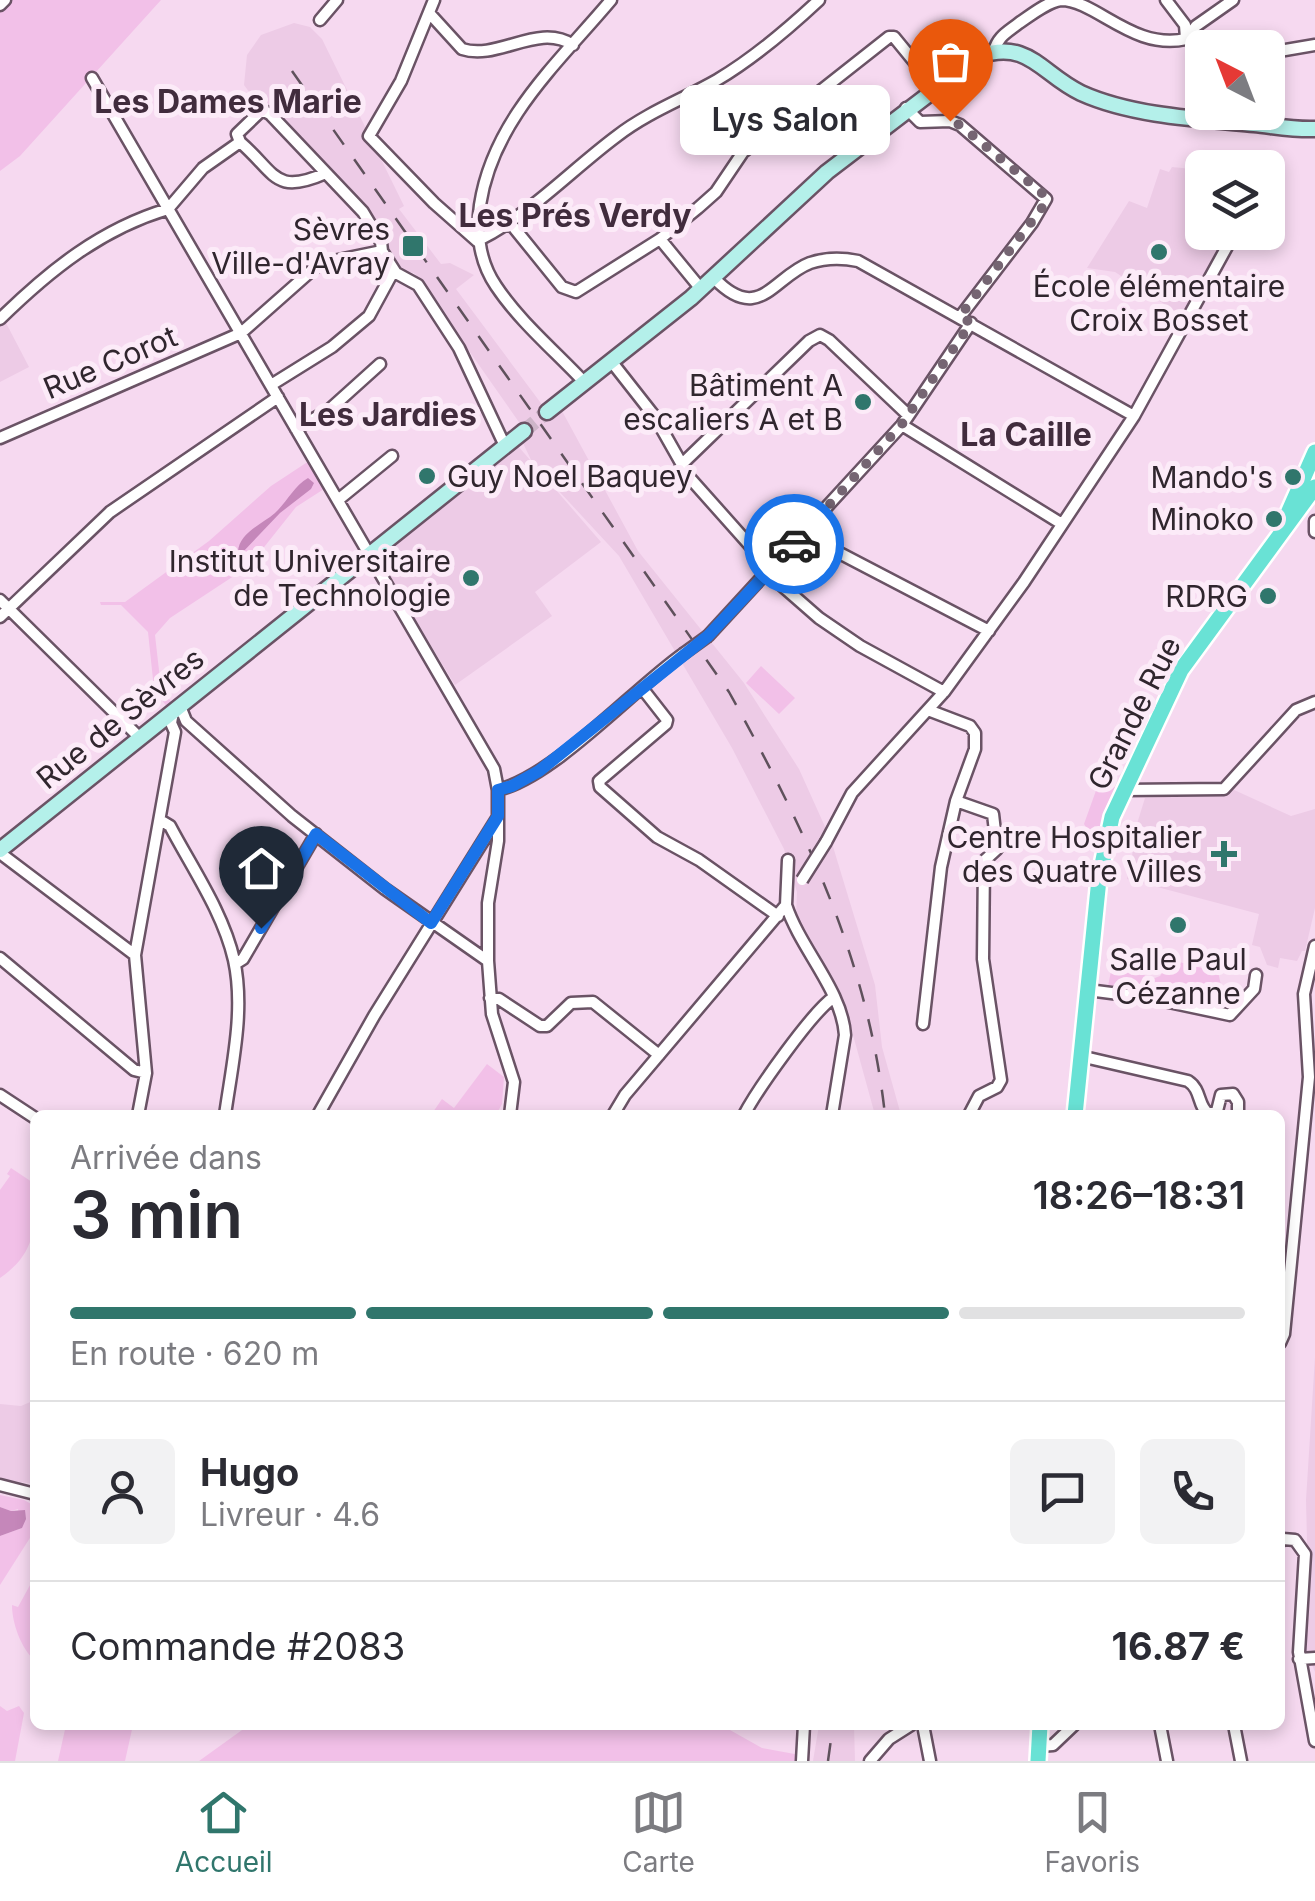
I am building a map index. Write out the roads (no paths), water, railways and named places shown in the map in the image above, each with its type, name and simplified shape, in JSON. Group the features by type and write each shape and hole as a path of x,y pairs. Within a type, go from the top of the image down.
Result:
{"main road":[{"path":"547,412 702,289 827,172 968,63 994,51 1013,52 1035,60 1076,91 1102,102 1185,115"},
{"path":"1285,121 1315,119"},
{"path":"1285,127 1315,129"},
{"name":"Rue de Sèvres","path":"0,852 524,430"},
{"name":"Grande Rue","path":"1278,537 1315,458"},
{"name":"Grande Rue","path":"1075,1110 1102,860 1112,817 1180,670 1315,487"}],"street":[{"path":"320,20 337,0"},
{"path":"434,0 401,81 370,136 434,203 478,241"},
{"path":"585,382 495,285 478,241 484,176 500,139 512,118 612,0"},
{"path":"478,241 511,224 618,135 717,80 770,43 819,0"},
{"path":"994,51 1009,30 1060,0 1076,2 1127,30 1166,43 1185,39"},
{"path":"1166,0 1185,30"},
{"path":"1193,30 1233,0"},
{"path":"430,15 469,52 491,50 519,40 557,39 574,45"},
{"path":"1009,30 1013,52"},
{"path":"511,224 562,287 572,292 660,239 716,192 743,152 889,37 894,37 935,87"},
{"path":"1285,50 1315,45"},
{"path":"92,78 487,753 498,790 498,841 488,903 490,998 514,1082 511,1110"},
{"path":"906,108 920,122 950,121 960,125 1046,198 1032,224 960,316"},
{"path":"326,172 299,184 288,184 274,176 240,142 237,134 262,110 270,114 326,172 363,212 394,270 410,279 459,348 505,446"},
{"path":"0,319 68,257 91,242 168,208 203,168 240,142"},
{"path":"660,239 702,289"},
{"path":"617,1110 778,916 852,793 944,692 990,631 1134,416 1224,250"},
{"name":"Rue Corot","path":"0,438 241,333 320,264 382,252"},
{"path":"714,278 731,293 763,296 812,262 845,259 880,271 1134,416"},
{"path":"271,385 332,347 369,316 394,270"},
{"path":"498,790 539,771 708,636 904,419 971,323"},
{"path":"681,465 809,341 820,336 829,340 904,419 1062,524"},
{"path":"611,361 655,417 681,465 768,571 819,618 899,670 944,692"},
{"path":"296,429 330,410 380,364"},
{"path":"139,737 3,609 110,512 278,397"},
{"path":"338,500 392,456"},
{"path":"1315,521 1315,532"},
{"path":"803,534 990,631"},
{"path":"642,688 667,720 666,724 599,781 600,788 656,837 700,860 778,916"},
{"path":"1123,790 1224,789 1239,777 1296,710 1315,702"},
{"path":"924,1024 941,867 976,733 970,726 928,710"},
{"path":"139,1110 146,1073 136,955 175,732 171,723 173,712 182,711 186,721 262,792 431,923 488,961"},
{"path":"956,801 993,814 996,824 997,849 984,861 983,959 1000,1080 997,1088 978,1096 971,1110"},
{"path":"321,1110 498,816"},
{"path":"160,820 170,826 220,920 234,964 238,1010 226,1110"},
{"path":"234,964 243,959 316,834"},
{"path":"0,852 136,955"},
{"path":"788,860 787,903 806,953 834,997 844,1022 846,1035 833,1110"},
{"path":"1285,1324 1309,1077 1304,1006 1315,946"},
{"path":"0,958 134,1070 146,1073"},
{"path":"1088,990 1230,1015 1254,989 1256,975"},
{"path":"746,1110 814,1017 834,997"},
{"path":"490,998 499,999 540,1026 547,1026 571,1003 594,1002 659,1055"},
{"path":"1080,1056 1188,1081 1196,1088 1204,1110"},
{"path":"0,1094 30,1115"},
{"path":"1217,1110 1220,1095 1232,1094 1238,1110"},
{"path":"0,1485 30,1493"},
{"path":"1285,1539 1295,1540 1305,1554 1299,1659 1315,1741"},
{"path":"1299,1659 1315,1658"},
{"path":"802,1761 804,1730"},
{"path":"870,1761 903,1730"},
{"path":"923,1730 930,1761"},
{"path":"1039,1754 1069,1730"},
{"path":"1161,1730 1167,1761"},
{"path":"1235,1730 1240,1761"}],"tunnel":[{"path":"524,431 547,412"}],"railway":[{"path":"292,71 729,692 783,793 829,896 864,1002 884,1110"},
{"path":"828,1761 832,1730"}],"place":[{"name":"Lys Salon","path":"950,121"},
{"name":"Sèvres Ville-d'Avray","path":"413,246"},
{"name":"École élémentaire Croix Bosset","path":"1159,252"},
{"name":"Bâtiment A escaliers A et B","path":"863,402"},
{"name":"Guy Noel Baquey","path":"427,476"},
{"name":"Mando's","path":"1293,477"},
{"name":"Minoko","path":"1274,519"},
{"name":"Institut Universitaire de Technologie","path":"471,578"},
{"name":"RDRG","path":"1268,596"},
{"name":"Centre Hospitalier des Quatre Villes","path":"1224,854"},
{"name":"Salle Paul Cézanne","path":"1178,925"}],"district":[{"name":"Les Dames Marie","path":"228,101"},
{"name":"Les Prés Verdy","path":"575,215"},
{"name":"Les Jardies","path":"388,414"},
{"name":"La Caille","path":"1026,434"}]}
